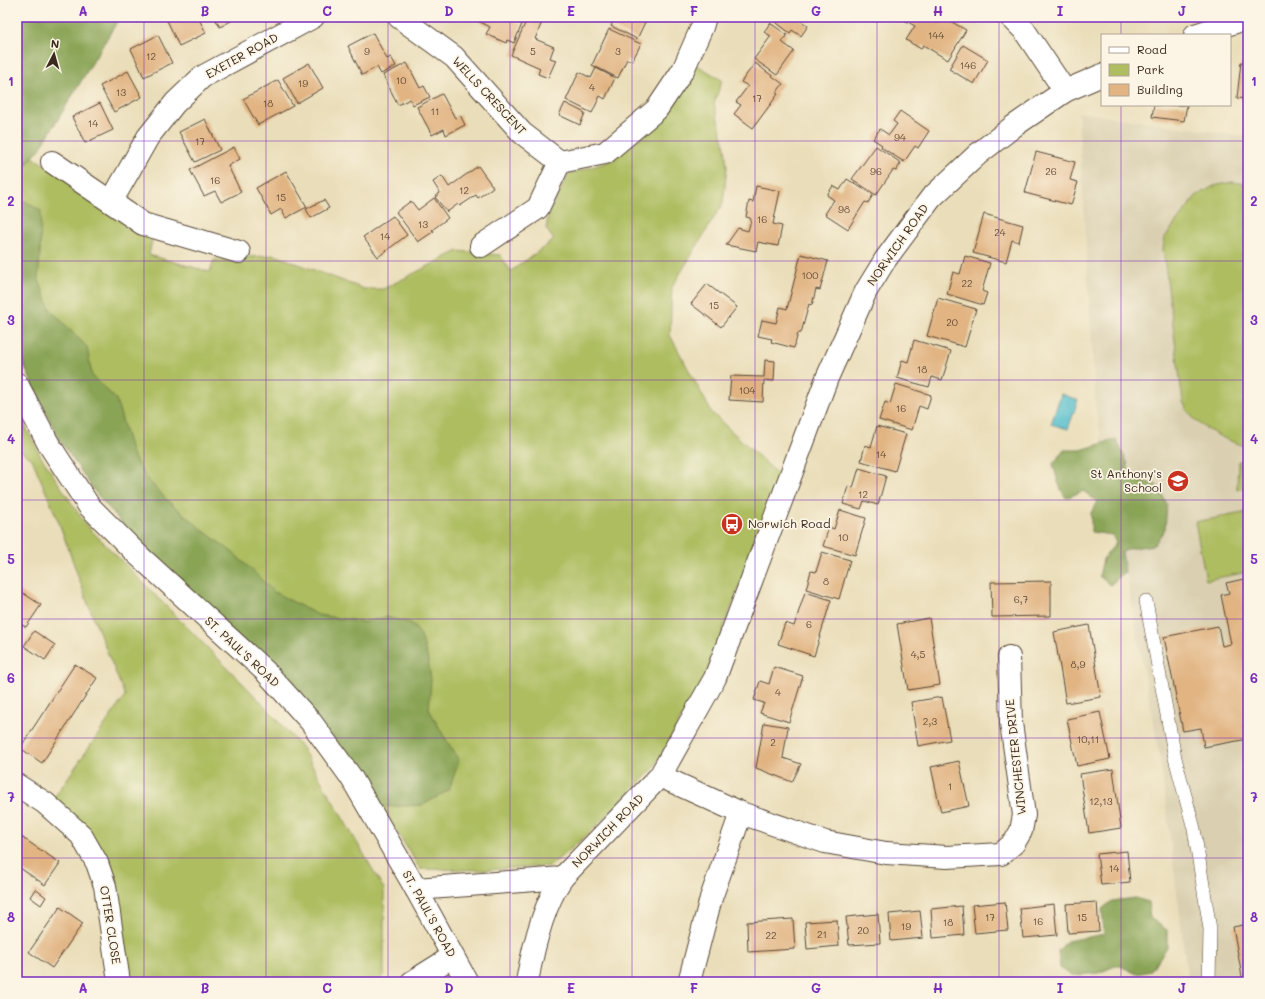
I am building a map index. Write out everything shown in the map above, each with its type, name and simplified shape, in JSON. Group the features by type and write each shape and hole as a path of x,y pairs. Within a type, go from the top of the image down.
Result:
{"street":[{"name":"EXETER ROAD","path":"111,202 148,137 175,102 202,77 313,17"},
{"name":"WELLS CRESCENT","path":"399,17 454,57 522,132 560,162"},
{"path":"481,246 538,208 560,162 605,153 657,109 683,70 705,17"},
{"path":"1011,17 1024,30 1065,91"},
{"path":"1198,34 1246,18"},
{"name":"NORWICH ROAD","path":"527,982 544,914 555,889 562,878 660,776 715,678 827,378 866,291 889,254 931,198 978,154 1014,126 1065,91 1101,75"},
{"path":"52,162 143,224 239,252"},
{"name":"ST. PAUL'S ROAD","path":"17,384 48,443 89,506 138,555 265,671 311,722 351,777 416,889 466,982"},
{"name":"WINCHESTER DRIVE","path":"660,776 741,813 825,842 886,853 947,857 1001,854 1014,843 1021,831 1024,815 1011,723 1009,657"},
{"name":"OTTER CLOSE","path":"17,785 44,804 81,834 97,863 105,886 119,982"},
{"path":"689,982 711,898 741,813"},
{"name":"NORWICH ROAD","path":"416,889 562,878"},
{"path":"412,982 452,957"}],"lane":[{"path":"1146,601 1175,758 1194,829 1210,929 1209,982"}],"shaded area":[{"name":"St Anthony's School","path":"1078,112 1248,137 1248,982 1188,982 1161,765 1096,410"}],"green space":[{"path":"17,17 120,17 40,149 17,175"},
{"path":"697,65 722,80 714,104 725,147 727,167 723,203 672,287 670,335 712,413 781,477 706,674 654,768 587,835 550,866 486,870 420,869 360,771 95,492 58,437 17,347 17,175 33,157 147,234 152,241 149,255 210,272 214,260 275,255 364,289 383,289 458,251 500,255 511,271 554,240 546,229 549,212 569,174 611,161 666,117"},
{"path":"1232,182 1248,184 1248,447 1232,442 1208,429 1194,419 1188,412 1183,402 1163,249 1165,237 1196,196 1214,186"},
{"path":"17,196 41,211 38,278 50,309 87,347 92,376 116,399 132,454 147,479 168,501 232,552 274,592 318,615 364,622 386,617 411,623 421,635 428,660 431,680 429,709 459,760 449,790 423,805 382,807 360,771 145,550 95,492 58,437 17,347"},
{"path":"17,410 40,455 86,525 265,706 302,748 384,889 384,975 377,982 126,982 111,884 53,799 125,696 88,604 59,523 32,459 17,448"},
{"path":"1116,439 1127,462 1130,478 1157,485 1167,504 1165,529 1154,545 1132,548 1122,552 1125,572 1110,585 1099,576 1103,559 1116,543 1112,535 1091,532 1091,513 1097,501 1083,491 1066,498 1059,485 1053,464 1064,450 1081,450"},
{"path":"1238,461 1248,462 1248,490 1237,489"},
{"path":"1248,512 1248,572 1206,580 1195,522"},
{"path":"1136,898 1148,902 1150,918 1167,930 1167,947 1151,971 1137,974 1118,965 1098,973 1072,976 1060,968 1058,951 1067,941 1104,934 1102,909 1112,901"}],"water":[{"path":"1061,394 1078,400 1068,429 1051,424"}],"building":[{"path":"198,17 206,33 179,46 166,18"},
{"path":"214,17 238,17 220,27"},
{"path":"480,17 517,17 515,22 522,24 514,43 507,40 506,43 486,34 490,27 478,21"},
{"path":"528,17 542,22 535,39 554,47 550,58 556,60 548,78 538,74 540,68 511,55"},
{"path":"615,17 649,17 637,39 611,26"},
{"path":"769,17 802,17 800,20 808,26 801,36 792,30 790,33"},
{"path":"899,17 926,17 936,23 940,17 943,17 966,30 948,60 923,45 921,49 906,40 915,26"},
{"path":"770,23 787,35 782,42 794,51 777,75 754,59 771,36 764,32"},
{"path":"609,29 641,44 632,61 627,59 618,78 592,65"},
{"path":"373,33 387,59 391,57 396,66 381,74 377,67 362,75 348,46"},
{"path":"158,35 172,63 144,77 131,49"},
{"path":"963,45 988,60 974,84 949,69"},
{"path":"1241,62 1248,63 1248,99 1237,98"},
{"path":"309,63 323,88 297,103 283,78"},
{"path":"407,63 420,88 424,86 430,97 413,105 410,99 398,105 383,75"},
{"path":"755,63 783,84 776,93 778,94 753,128 734,114 741,105 736,102 748,86 741,82"},
{"path":"596,68 615,78 605,99 600,96 592,113 566,100 579,72 591,78"},
{"path":"128,71 142,97 114,112 100,86"},
{"path":"278,80 293,106 258,125 243,99"},
{"path":"442,94 455,118 460,115 465,125 446,135 444,129 432,135 417,107"},
{"path":"100,103 113,130 85,143 72,117"},
{"path":"565,103 585,113 580,125 559,115"},
{"path":"1154,106 1187,106 1184,121 1152,117"},
{"path":"900,111 929,131 918,148 915,146 904,162 881,147 882,145 873,139 880,129 889,135 897,124 893,121"},
{"path":"205,119 220,150 195,162 179,132"},
{"path":"876,146 901,163 896,171 893,170 876,195 852,179"},
{"path":"234,147 240,159 228,166 241,192 221,202 215,191 204,196 190,170"},
{"path":"1036,152 1075,162 1070,180 1078,182 1071,205 1025,193"},
{"path":"478,166 493,187 478,198 476,195 460,206 458,204 447,212 435,197 440,193 433,182 442,176 449,187"},
{"path":"286,171 307,207 286,218 281,209 271,215 256,188"},
{"path":"847,179 873,195 868,203 865,202 848,229 825,214 834,200 827,195 833,186 840,190"},
{"path":"756,186 780,191 773,224 782,226 778,246 758,242 756,251 726,245 738,228 748,231 751,220 750,218 746,217 749,201 753,202"},
{"path":"434,198 448,218 432,230 434,231 418,242 396,212 411,201 418,210"},
{"path":"324,200 329,208 311,218 306,209"},
{"path":"984,214 1023,225 1019,242 1012,240 1006,262 973,253"},
{"path":"393,216 407,235 378,257 363,237"},
{"path":"801,254 828,261 820,290 816,289 812,305 809,304 801,333 798,333 794,348 771,342 772,339 758,336 762,320 776,323 780,307 787,309"},
{"path":"965,256 990,263 982,291 987,293 983,305 947,294 953,272 960,274"},
{"path":"707,284 737,307 721,327 691,304"},
{"path":"938,298 976,309 965,347 927,336"},
{"path":"914,340 951,351 942,380 932,377 929,387 897,378 902,360 908,362"},
{"path":"765,360 775,361 774,381 764,380 763,402 729,400 731,376 764,377"},
{"path":"896,384 931,395 927,409 919,406 912,430 879,420 885,402 890,404"},
{"path":"877,426 906,434 895,471 861,461 865,445 871,447"},
{"path":"859,468 886,476 878,505 864,501 861,509 843,504 848,486 853,488"},
{"path":"840,510 866,518 855,555 823,546 829,527 834,529"},
{"path":"822,552 850,560 839,599 806,589 811,571 816,572"},
{"path":"1248,578 1248,739 1204,747 1201,728 1183,731 1164,637 1218,626 1222,646 1231,644 1221,595 1229,593 1226,583"},
{"path":"1051,581 1051,616 992,617 991,582"},
{"path":"17,589 41,605 26,627 17,622"},
{"path":"805,592 831,600 814,656 778,644 785,623 794,626"},
{"path":"929,618 940,685 908,690 897,624"},
{"path":"1089,625 1101,697 1066,703 1054,632"},
{"path":"34,631 55,645 45,660 24,646"},
{"path":"75,664 97,678 42,763 20,748"},
{"path":"774,667 803,676 789,722 760,713 764,703 754,700 760,681 769,684"},
{"path":"942,697 950,740 918,746 911,702"},
{"path":"1100,712 1110,759 1077,766 1067,719"},
{"path":"764,723 788,727 783,758 801,764 792,782 756,768"},
{"path":"959,761 969,806 941,812 931,767"},
{"path":"1113,769 1121,828 1089,833 1080,774"},
{"path":"17,834 60,863 45,885 17,866"},
{"path":"1127,851 1130,882 1101,885 1097,854"},
{"path":"35,889 46,897 41,905 30,897"},
{"path":"1005,902 1008,930 975,933 972,905"},
{"path":"1097,902 1099,931 1068,933 1066,904"},
{"path":"1054,904 1057,935 1023,938 1020,908"},
{"path":"962,906 964,935 933,938 931,909"},
{"path":"60,907 83,923 52,968 29,952"},
{"path":"920,911 923,938 891,941 889,914"},
{"path":"878,914 880,943 849,945 846,917"},
{"path":"793,919 795,949 748,952 747,922"},
{"path":"837,920 839,946 807,949 805,922"},
{"path":"1248,924 1248,982 1243,982 1233,927"}],"place":[{"name":"St Anthony's School","path":"1178,481"},
{"name":"Norwich Road","path":"732,524"}]}
